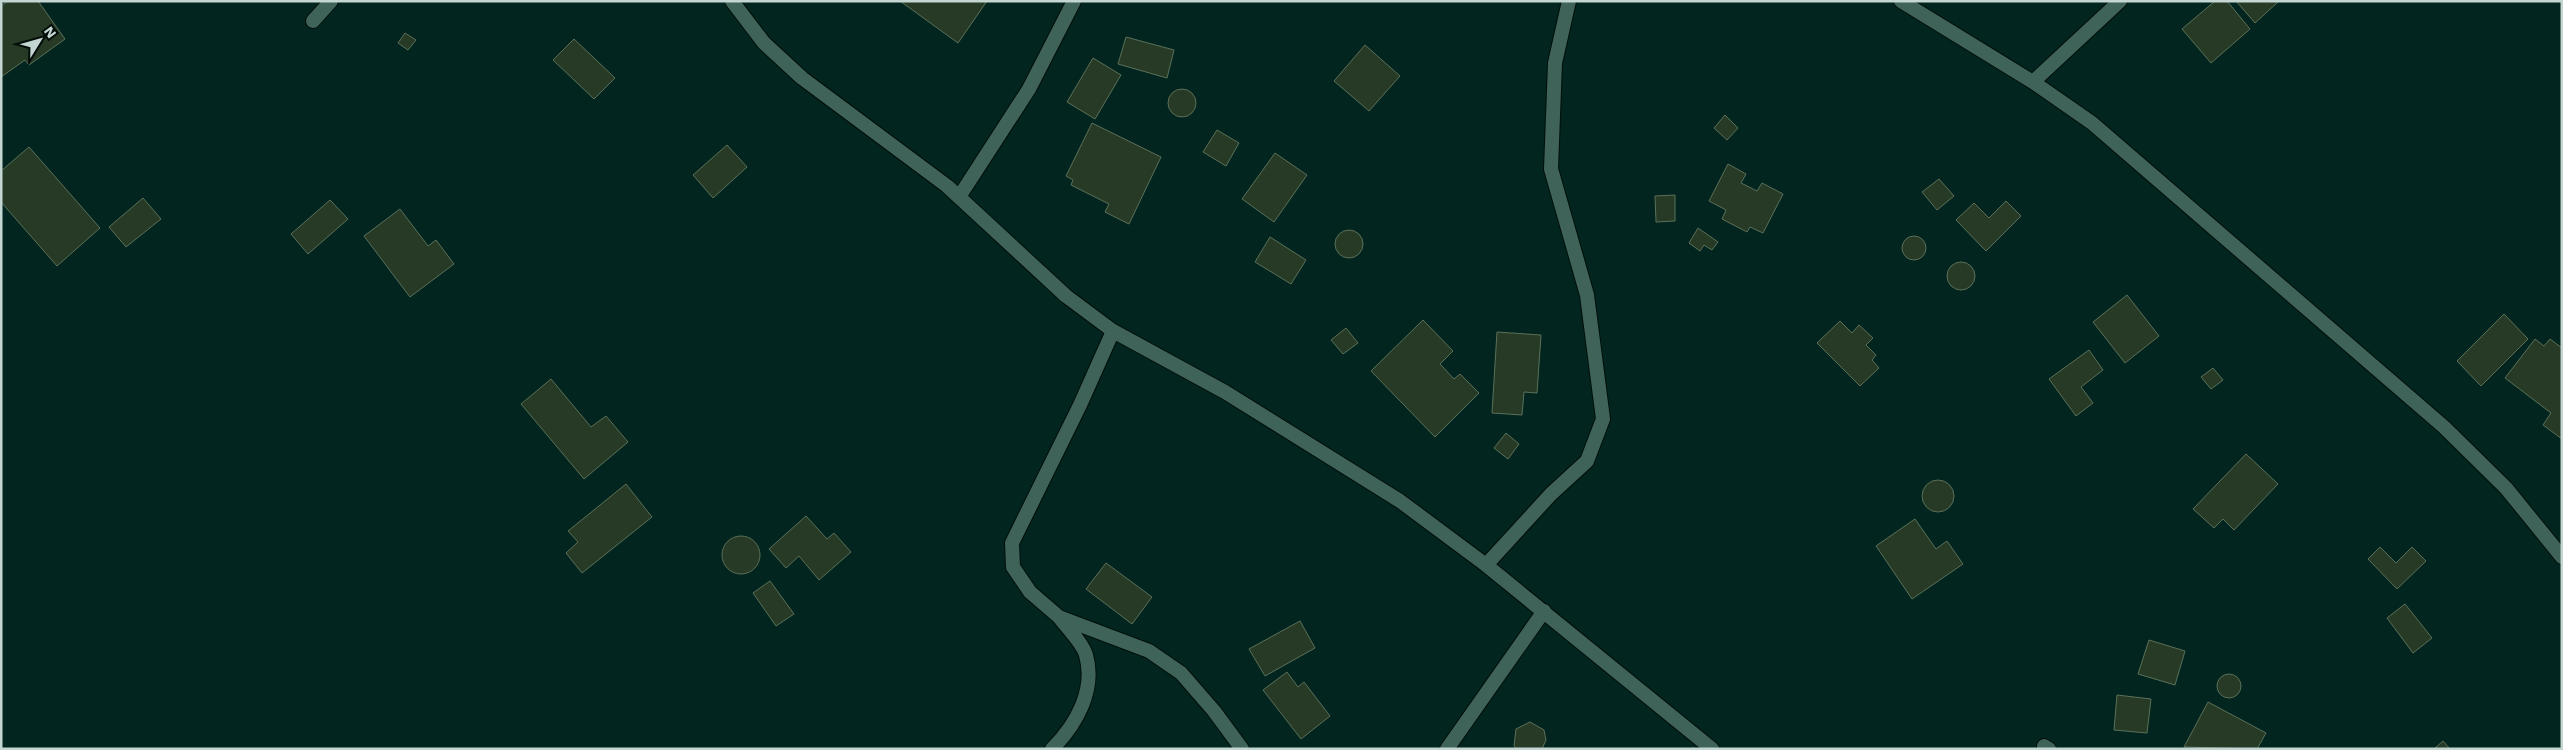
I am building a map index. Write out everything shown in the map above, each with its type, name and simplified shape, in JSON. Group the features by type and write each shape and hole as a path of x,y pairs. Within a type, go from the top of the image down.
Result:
{"street":[{"path":"313,21 331,1"},
{"path":"732,1 764,44 802,78 959,197 1066,296 1113,331 1225,392 1392,496 1486,565 1712,749"},
{"path":"959,197 1029,89 1074,1"},
{"path":"1486,565 1551,494 1587,461 1603,419 1587,295 1551,169 1556,63 1569,1"},
{"path":"1901,1 2034,82 2092,123 2444,427 2506,488 2562,557"},
{"path":"2034,82 2120,1"},
{"path":"1052,749 1070,731 1084,701 1088,677 1085,654 1059,617 1030,592 1013,567 1012,543 1080,405 1113,331"},
{"path":"1447,749 1544,611"},
{"path":"1059,617 1149,652 1181,673 1214,711 1242,749"}],"building":[{"path":"8,1 38,1 65,39 29,65 25,60 1,77 1,6"},
{"path":"900,1 987,1 958,43"},
{"path":"2215,1 2227,1 2250,29 2211,63 2182,29"},
{"path":"2236,1 2279,1 2255,23"},
{"path":"405,33 416,40 408,50 398,43"},
{"path":"1126,37 1174,50 1167,78 1118,64"},
{"path":"574,39 615,78 594,99 553,60"},
{"path":"1365,45 1400,76 1369,111 1334,81"},
{"path":"1093,58 1121,75 1095,119 1067,102"},
{"path":"1182,89 1192,93 1196,103 1192,113 1182,117 1172,113 1168,103 1172,93"},
{"path":"1725,115 1738,128 1727,140 1714,128"},
{"path":"1092,123 1161,157 1129,224 1105,212 1109,204 1071,185 1073,180 1066,176"},
{"path":"1217,130 1239,143 1226,166 1203,152"},
{"path":"727,145 747,167 713,198 693,175"},
{"path":"29,147 100,228 57,266 1,202 1,171"},
{"path":"1275,153 1307,175 1274,222 1242,199"},
{"path":"1728,164 1746,174 1741,183 1757,191 1762,183 1783,194 1763,233 1750,227 1747,232 1722,219 1726,210 1709,201"},
{"path":"1939,179 1954,196 1937,210 1922,192"},
{"path":"1675,195 1675,221 1656,222 1655,196"},
{"path":"143,198 161,219 126,247 109,227"},
{"path":"330,200 348,219 308,254 291,234"},
{"path":"2006,201 2021,216 1986,251 1956,220 1974,203 1989,218"},
{"path":"400,209 428,246 436,240 454,264 410,297 364,236"},
{"path":"1698,228 1718,242 1712,250 1704,245 1700,251 1689,243"},
{"path":"1349,230 1359,234 1363,244 1359,254 1349,258 1339,254 1335,244 1339,234"},
{"path":"1914,236 1923,239 1926,248 1923,257 1914,260 1905,257 1902,248 1905,239"},
{"path":"1270,237 1306,260 1291,284 1255,262"},
{"path":"1961,262 1971,266 1975,276 1971,286 1961,290 1951,286 1947,276 1951,266"},
{"path":"2127,295 2159,336 2125,363 2093,322"},
{"path":"2504,314 2528,339 2481,386 2457,361"},
{"path":"1423,320 1453,351 1440,364 1454,379 1460,374 1479,393 1435,437 1371,371"},
{"path":"1840,321 1852,333 1859,325 1873,338 1866,345 1876,355 1872,360 1879,368 1860,386 1817,343"},
{"path":"1346,328 1358,343 1343,354 1331,340"},
{"path":"1497,332 1541,335 1537,393 1524,392 1522,415 1492,413"},
{"path":"2535,339 2544,346 2550,339 2562,348 2562,439 2543,425 2551,413 2505,378"},
{"path":"2089,350 2103,370 2081,387 2093,403 2076,416 2049,379"},
{"path":"2213,368 2223,380 2211,389 2201,377"},
{"path":"551,379 591,427 606,416 628,442 584,479 521,404"},
{"path":"1506,433 1519,444 1508,459 1494,448"},
{"path":"2246,454 2278,484 2234,530 2223,519 2214,528 2193,509"},
{"path":"1938,480 1950,484 1954,496 1950,508 1938,512 1926,508 1922,496 1926,484"},
{"path":"626,484 652,517 582,573 566,553 578,542 568,531"},
{"path":"806,516 827,539 834,533 851,552 819,580 799,556 786,568 769,549"},
{"path":"1915,519 1936,549 1947,541 1963,564 1912,599 1876,546"},
{"path":"741,536 748,537 754,542 759,548 759,562 754,568 748,573 741,574 734,573 728,568 723,562 722,555 723,548 728,542 734,537"},
{"path":"2380,547 2396,563 2412,547 2426,561 2397,589 2368,559"},
{"path":"1106,563 1152,597 1132,624 1086,589"},
{"path":"770,581 794,614 776,626 753,593"},
{"path":"2405,604 2432,638 2413,653 2387,618"},
{"path":"1300,621 1315,648 1265,676 1249,649"},
{"path":"2149,640 2185,651 2175,685 2138,674"},
{"path":"1287,672 1298,687 1304,682 1330,716 1301,739 1263,690"},
{"path":"2229,674 2238,677 2241,686 2238,695 2229,698 2220,695 2217,686 2220,677"},
{"path":"2117,695 2151,699 2147,733 2114,730"},
{"path":"2208,702 2266,733 2257,749 2184,747"},
{"path":"1530,722 1544,730 1546,740 1542,749 1517,749 1514,746 1516,729"},
{"path":"2443,741 2450,749 2435,748"}]}
